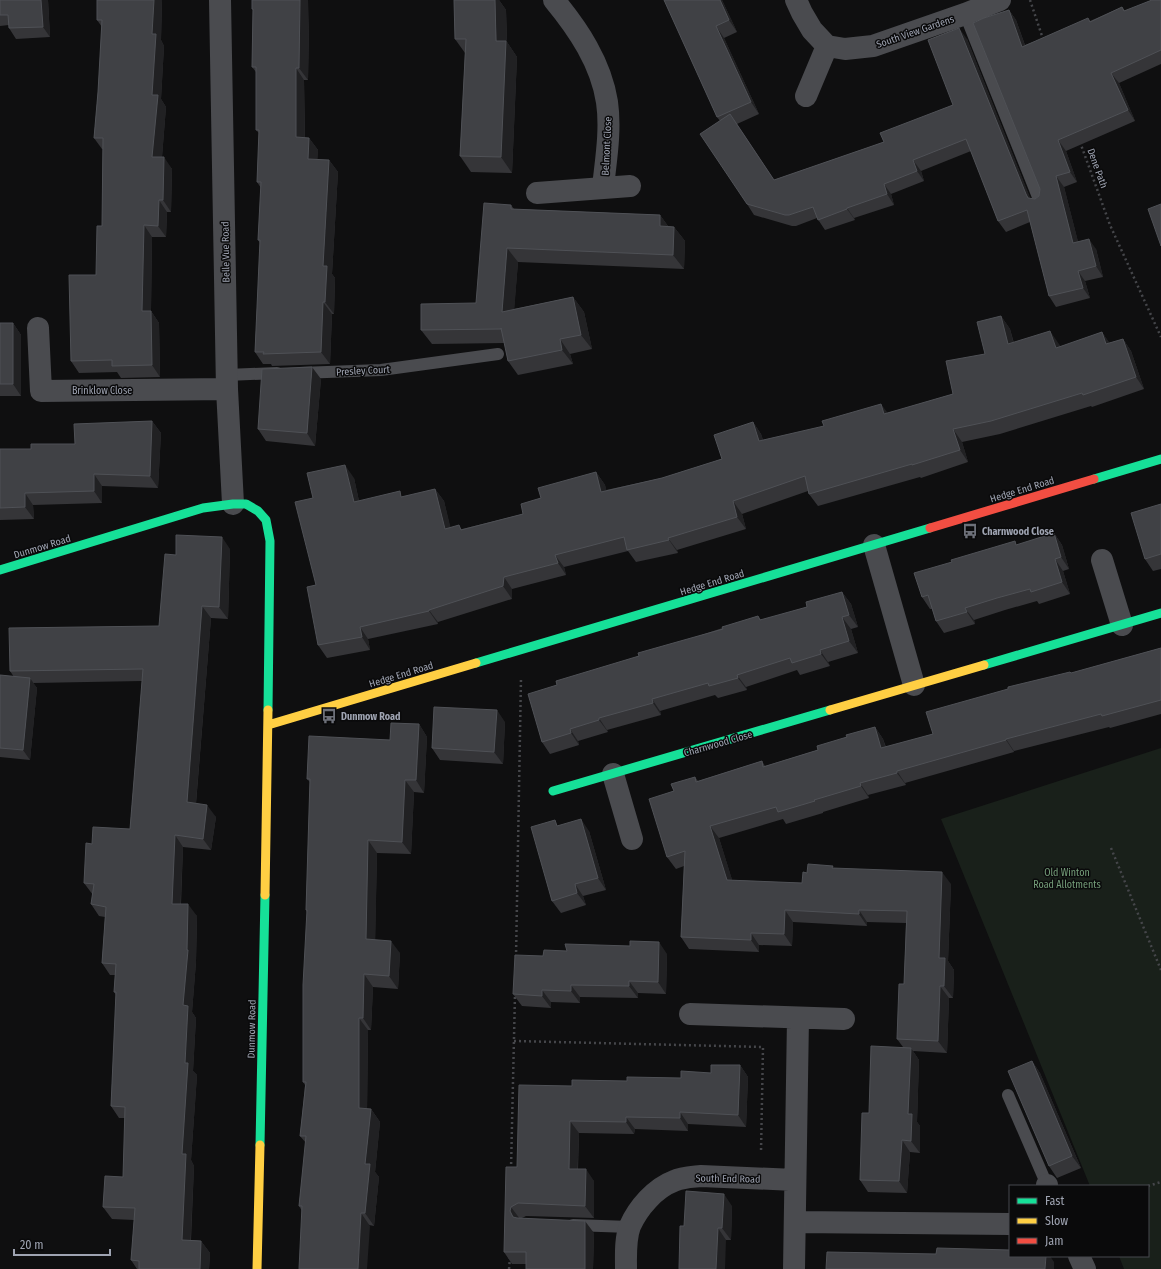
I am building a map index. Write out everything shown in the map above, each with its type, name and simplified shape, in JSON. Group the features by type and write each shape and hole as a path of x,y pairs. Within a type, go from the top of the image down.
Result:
{"street":[{"name":"Belle Vue Road","path":"220,0 227,382 233,504"},
{"name":"Belmont Close","path":"554,0 577,31 592,56 600,74 607,101 609,129 603,187"},
{"path":"796,0 812,30 827,46 806,96"},
{"name":"South View Gardens","path":"827,46 845,50 873,46 965,14 1000,0"},
{"name":"Belmont Close","path":"537,193 630,186"},
{"name":"Brinklow Close","path":"38,328 41,391 227,382"},
{"name":"Hedge End Road","path":"268,725 1161,459"},
{"name":"Dunmow Road","path":"0,570 203,508 233,504 246,504 258,511 266,520 270,541 268,725 257,1269"},
{"path":"874,545 914,685"},
{"path":"1102,560 1122,625"},
{"name":"Charnwood Close","path":"553,791 1161,613"},
{"path":"613,774 632,839"},
{"path":"690,1014 844,1019"},
{"path":"794,1269 798,1018"},
{"name":"South End Road","path":"626,1269 627,1240 630,1227 643,1205 652,1195 673,1181 685,1177 701,1176 795,1180"},
{"path":"795,1222 1009,1224"},
{"path":"1079,1257 1085,1269"}],"lane":[{"path":"965,14 1040,202"},
{"name":"Presley Court","path":"227,382 381,370 498,354"},
{"path":"1008,1095 1047,1185"},
{"path":"563,1224 630,1227"}],"path":[{"path":"1030,0 1046,45"},
{"name":"Dene Path","path":"1078,135 1110,224 1161,337"},
{"path":"516,961 521,650"},
{"path":"1111,848 1161,970"},
{"path":"511,1175 515,993"},
{"path":"514,1041 763,1047 760,1178"},
{"path":"1149,1186 1161,1182"},
{"path":"509,1269 510,1253"}],"green space":[{"name":"Old Winton Road Allotments","path":"1161,748 1161,1269 1124,1269 1119,1257 1149,1257 1149,1185 1090,1185 941,819"}],"building":[{"path":"0,0 41,0 43,27 9,28 8,15 0,15"},
{"path":"97,0 154,0 152,34 156,34 152,95 158,95 152,157 164,157 163,200 159,200 158,226 144,225 142,311 151,311 152,365 112,366 112,360 71,361 69,275 96,275 97,226 102,226 103,138 94,138 102,20 97,20"},
{"path":"252,0 300,0 299,68 296,68 296,137 309,138 308,159 329,160 323,266 327,266 325,302 323,302 321,352 263,354 264,352 255,352 261,182 257,182 259,130 256,130 256,67 252,67"},
{"path":"454,0 495,0 496,41 506,41 501,157 460,156 466,39 455,39"},
{"path":"664,0 720,0 729,20 716,26 751,102 717,117"},
{"path":"1152,0 1161,0 1161,50 1111,73 1128,110 1058,140 1070,172 1056,176 1073,243 1089,239 1096,266 1078,271 1083,288 1049,296 1027,210 998,221 966,139 913,160 917,171 884,184 887,194 818,220 813,207 785,215 747,204 700,134 730,114 774,180 884,142 880,133 953,105 928,40 959,28 1026,194 1028,198 1035,199 1039,196 1040,189 973,23 1009,10 1022,47 1088,18 1090,22 1122,7 1124,11"},
{"path":"484,203 511,205 511,209 660,215 660,226 674,227 673,255 507,248 502,312 573,297 581,335 560,339 562,350 508,361 501,328 421,330 421,304 476,303"},
{"path":"1161,204 1161,246 1148,209"},
{"path":"1001,316 1008,344 1050,331 1056,348 1102,332 1106,344 1123,339 1136,377 1083,395 1082,393 991,421 953,429 960,450 809,494 805,476 733,501 737,517 668,538 669,540 627,550 624,537 555,555 558,563 504,577 503,586 429,611 360,627 362,637 318,645 307,587 316,585 295,502 313,498 307,473 345,465 354,502 400,491 401,497 435,489 445,529 459,525 461,530 523,514 521,504 541,498 538,488 596,472 601,492 662,478 722,459 714,435 753,422 759,441 824,426 822,421 881,404 884,414 953,394 946,361 985,354 977,322"},
{"path":"0,323 13,323 13,384 0,384"},
{"path":"312,367 307,433 258,429 262,369"},
{"path":"152,421 150,476 94,474 94,491 25,493 25,507 0,508 0,449 31,449 31,444 75,444 74,424"},
{"path":"1161,504 1161,554 1145,559 1131,513"},
{"path":"1054,533 1061,557 1055,559 1062,582 1031,592 1030,589 997,598 965,608 967,612 936,621 928,595 922,597 914,573 952,562 951,560 1015,541 1016,545"},
{"path":"176,535 222,537 219,607 202,606 187,802 207,805 203,839 175,835 172,904 188,904 188,950 183,1005 188,1006 185,1063 188,1063 182,1154 186,1154 182,1240 201,1241 200,1269 139,1269 139,1261 131,1260 135,1208 103,1207 105,1176 123,1177 125,1107 111,1106 116,964 102,963 106,907 91,904 94,884 84,883 86,843 92,844 93,827 130,829 143,669 10,671 9,628 159,626 165,554 176,555"},
{"path":"842,592 849,615 842,617 849,641 820,650 821,654 792,663 790,658 737,675 738,678 709,686 708,683 652,699 653,703 599,718 599,720 570,729 571,733 542,742 528,694 557,685 556,681 639,656 638,653 723,629 722,627 758,616 760,620 807,607 806,602"},
{"path":"1161,648 1161,700 1006,739 897,771 897,773 860,783 861,786 778,812 776,807 710,826 727,880 802,883 803,872 807,873 808,864 833,866 832,868 942,872 939,958 945,958 944,986 940,986 938,1041 897,1039 899,984 904,984 907,911 859,910 859,914 785,910 784,934 751,933 751,940 681,937 685,851 667,857 649,799 674,791 671,784 695,777 696,782 762,761 763,767 818,750 817,746 847,737 846,735 875,727 881,748 933,734 926,712 1008,689 1008,687 1071,673"},
{"path":"0,675 30,678 23,750 0,748"},
{"path":"434,707 497,710 494,752 432,748"},
{"path":"391,723 419,724 416,780 405,780 402,842 368,840 366,939 391,941 389,976 364,974 363,1018 359,1018 359,1108 371,1109 365,1164 370,1164 365,1213 361,1213 358,1269 299,1269 302,1206 299,1206 306,1136 300,1136 306,1082 303,1082 303,985 307,910 310,779 307,779 309,736 390,740"},
{"path":"581,819 598,878 575,884 577,893 552,901 531,827 555,820 557,826"},
{"path":"630,941 659,942 658,982 629,981 629,986 571,985 571,991 542,990 542,996 513,994 515,955 543,956 544,950 567,951 565,944 630,946"},
{"path":"871,1046 911,1048 908,1114 912,1114 911,1141 902,1140 899,1181 860,1180 862,1113 869,1113"},
{"path":"1032,1061 1072,1156 1049,1166 1008,1071"},
{"path":"711,1065 740,1065 738,1115 680,1112 680,1118 626,1117 626,1122 570,1121 569,1169 586,1169 585,1206 518,1203 511,1207 510,1211 513,1217 517,1218 585,1221 585,1269 526,1269 526,1252 504,1252 506,1167 517,1167 519,1085 572,1086 572,1080 627,1081 627,1077 681,1078 681,1071 711,1073"},
{"path":"686,1191 724,1194 722,1228 718,1228 716,1269 679,1269 680,1226 684,1226"},
{"path":"937,1248 1009,1250 1009,1257 1046,1257 1045,1269 826,1269 827,1252 936,1254"}],"traffic: fast":[{"path":"1094,479 1161,459"},
{"path":"0,570 203,508 233,504 246,504 258,511 266,520 270,541 268,710"},
{"path":"476,663 930,528"},
{"path":"984,665 1161,613"},
{"path":"553,791 830,710"},
{"path":"260,1145 265,895"}],"traffic: slow":[{"path":"268,725 476,663"},
{"path":"830,710 984,665"},
{"path":"265,895 268,710"},
{"path":"257,1269 260,1145"}],"traffic: jam":[{"path":"930,528 1094,479"}],"place":[{"name":"Charnwood Close","path":"970,531"},
{"name":"Dunmow Road","path":"329,716"}]}
